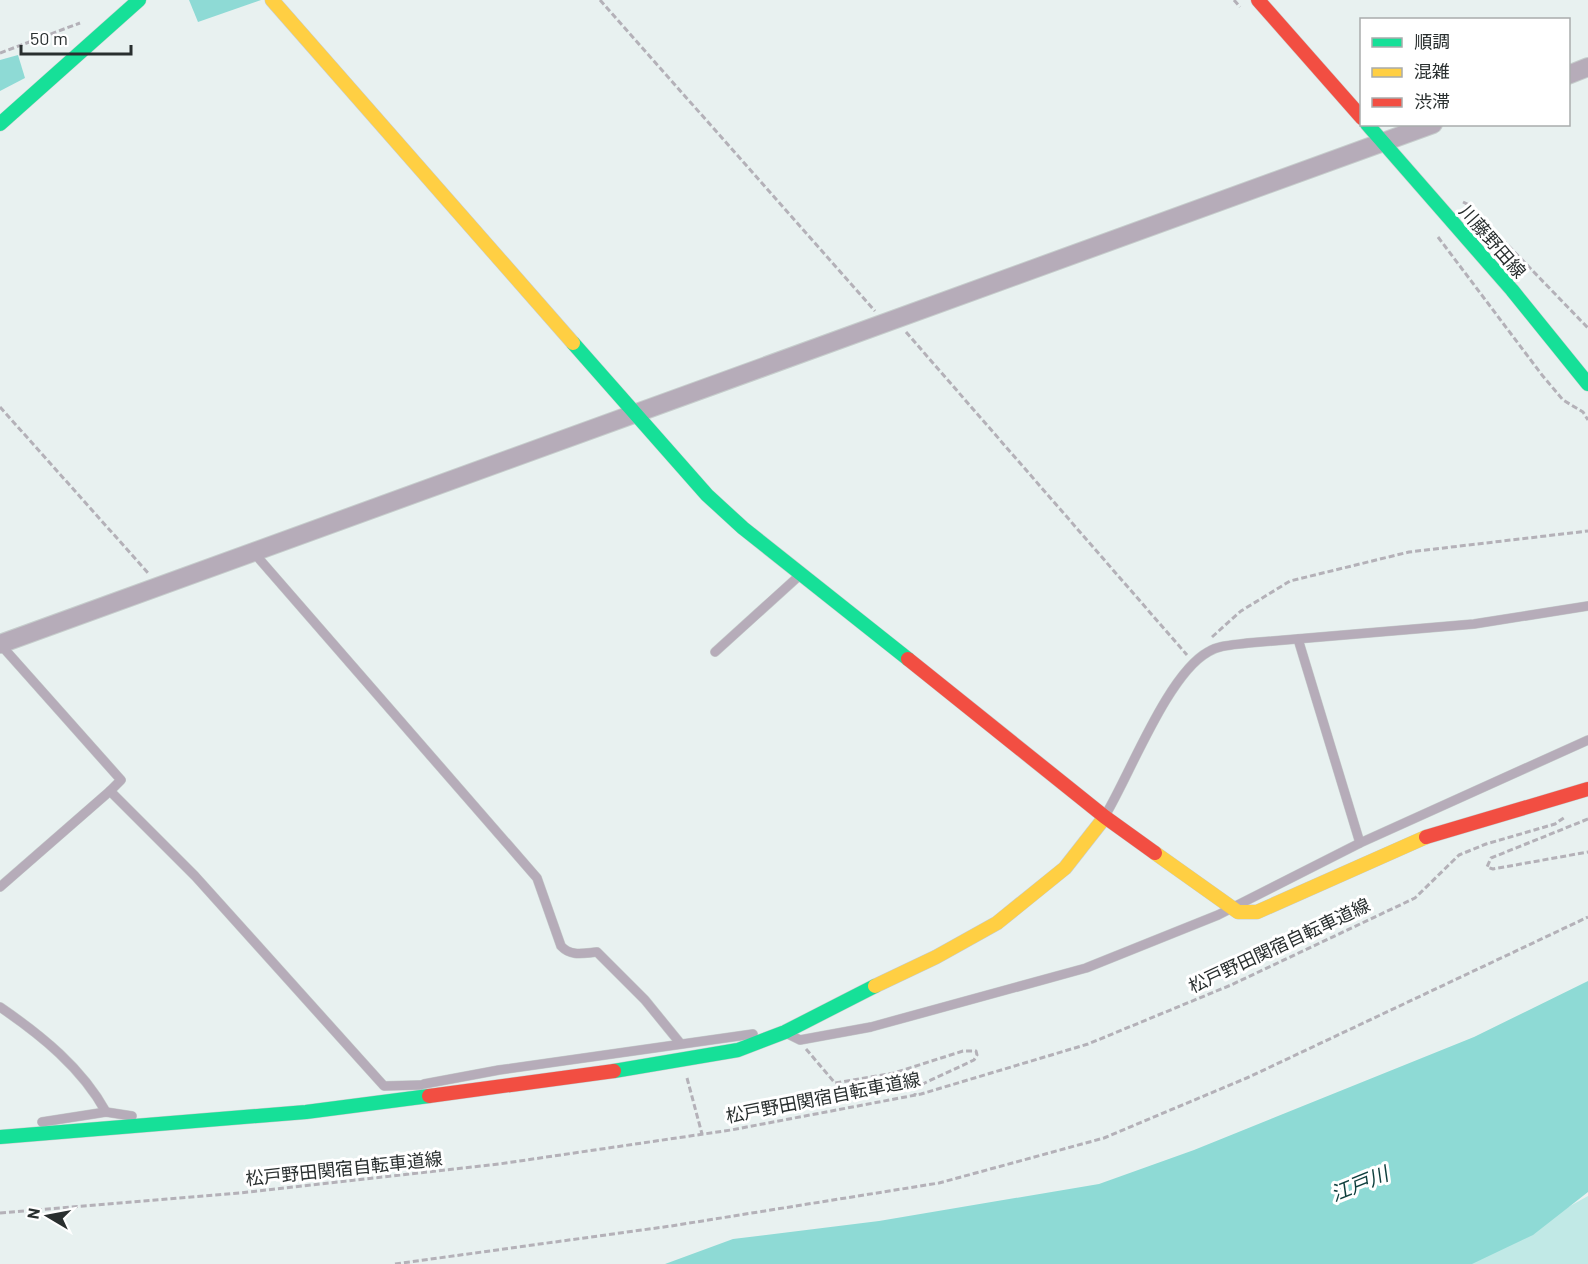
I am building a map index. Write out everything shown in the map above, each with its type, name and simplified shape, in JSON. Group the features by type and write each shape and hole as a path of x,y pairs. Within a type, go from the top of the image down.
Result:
{"street":[{"path":"0,124 139,0"},
{"path":"1258,0 1360,116"},
{"path":"273,2 707,495 801,574 1105,817 1231,907 1246,914 1257,912 1423,838 1588,789"},
{"path":"1570,75 1588,67"},
{"name":"川藤野田線","path":"1369,126 1512,290 1585,379"},
{"path":"0,644 1428,126"},
{"path":"0,1137 306,1112 461,1093 681,1061 738,1050 780,1034 936,957 997,923 1065,868 1105,817"}],"lane":[{"path":"254,553 537,878 561,946 573,954 597,952 645,1000 680,1043"},
{"path":"716,652 801,574"},
{"path":"1105,817 1153,724 1194,664 1207,652 1222,646 1474,624 1588,606"},
{"path":"1298,639 1360,843"},
{"path":"0,644 121,780 0,887"},
{"path":"110,791 211,893 384,1086 424,1084 499,1070 753,1034 780,1034 804,1039 882,1024 1086,968 1218,915 1360,843 1588,740"},
{"path":"0,1007 52,1046 99,1099 106,1112"},
{"path":"424,1084 461,1093"},
{"path":"0,1137 42,1122 106,1112 137,1117 159,1125"}],"path":[{"path":"600,0 1190,658"},
{"path":"1234,0 1242,9"},
{"path":"0,53 83,22"},
{"path":"1461,201 1469,205 1588,328"},
{"path":"1437,236 1542,375 1563,400 1582,412 1588,420"},
{"path":"0,407 160,586"},
{"path":"1207,641 1241,611 1290,581 1409,552 1588,531"},
{"path":"1184,664 1194,653"},
{"name":"松戸野田関宿自転車道線","path":"0,1213 240,1193 429,1172 702,1134 915,1095 1088,1044 1231,985 1415,898 1460,855 1486,844 1555,824 1572,812"},
{"path":"1588,819 1491,858 1486,867 1493,869 1588,852"},
{"path":"395,1264 671,1226 939,1183 1104,1138 1249,1077 1588,917"},
{"path":"804,1039 810,1056 826,1070 835,1083 894,1073 963,1051 976,1051 974,1060 916,1087 915,1095"},
{"path":"681,1061 702,1134"}],"shaded area":[{"path":"1588,1196 1588,1264 1466,1264"}],"water":[{"path":"189,0 261,0 198,22"},
{"path":"18,55 25,78 0,91 0,60"},
{"name":"江戸川","path":"1588,981 1588,1192 1533,1235 1472,1264 665,1264 733,1239 879,1221 1099,1184 1194,1150 1474,1037"}],"traffic: fast":[{"path":"0,124 139,0"},
{"path":"1369,126 1512,290 1588,384"},
{"path":"573,343 707,495 743,528 908,659"},
{"path":"614,1071 738,1050 785,1032 875,986"},
{"path":"0,1137 306,1112 429,1096"}],"traffic: slow":[{"path":"272,0 573,343"},
{"path":"875,986 936,957 997,923 1065,868 1105,817"},
{"path":"1155,853 1238,912 1257,912 1426,837"}],"traffic: jam":[{"path":"1258,0 1360,116"},
{"path":"908,659 1105,817 1155,853"},
{"path":"1426,837 1588,789"},
{"path":"429,1096 614,1071"}]}
